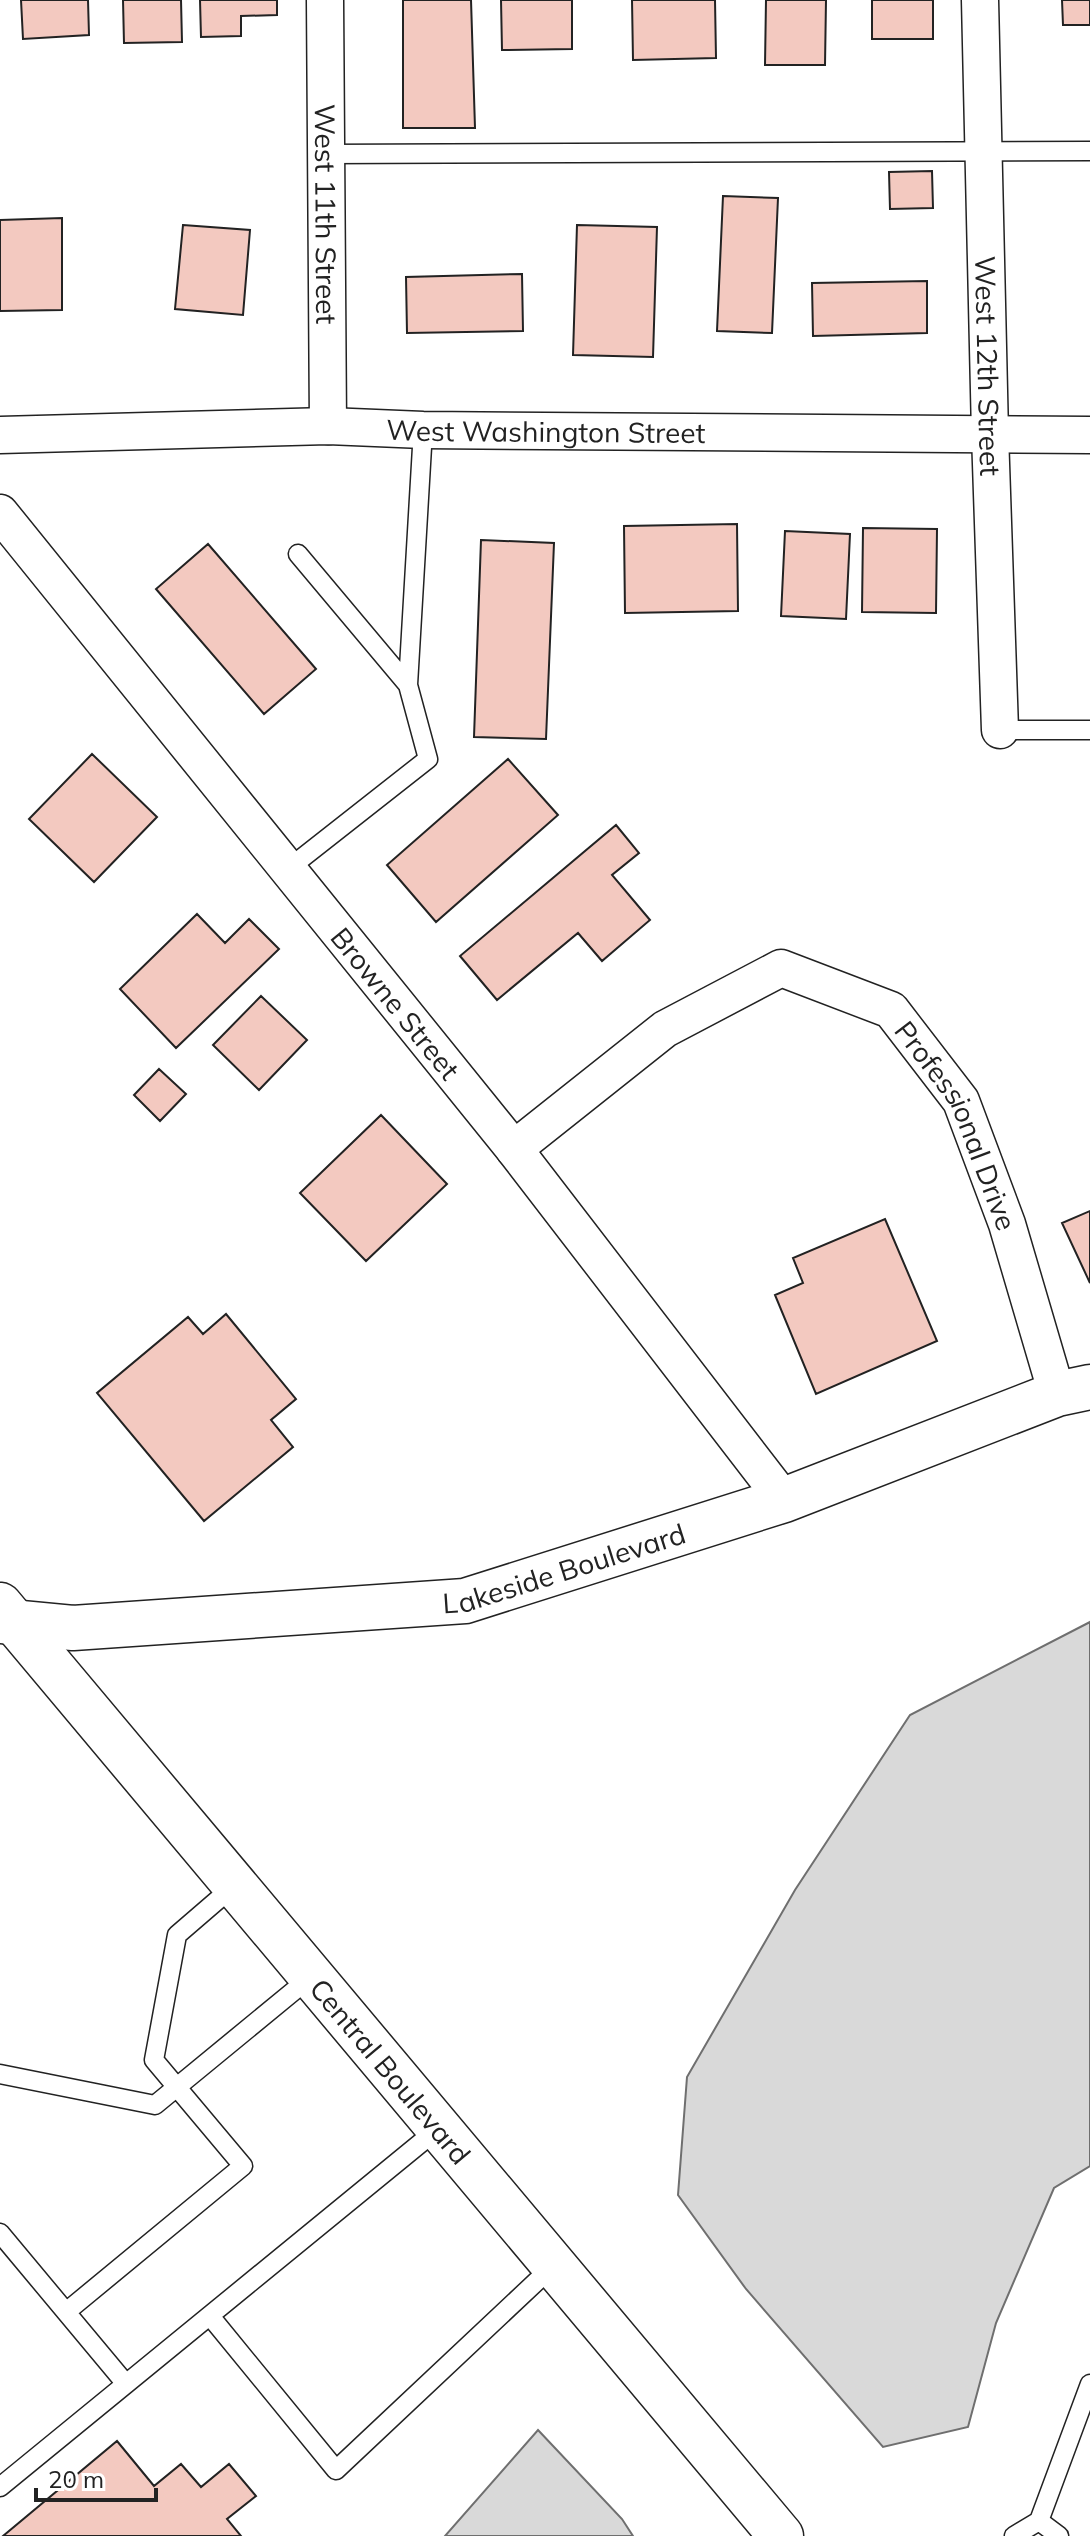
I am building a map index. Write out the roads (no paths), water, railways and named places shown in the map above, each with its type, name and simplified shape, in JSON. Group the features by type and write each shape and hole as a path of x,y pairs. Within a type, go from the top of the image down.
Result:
{"main road":[{"name":"Lakeside Boulevard","path":"4,1616 73,1628 465,1601 784,1500 1074,1390"},
{"name":"Central Boulevard","path":"4,1616 312,1976 781,2536"}],"street":[{"name":"West 11th Street","path":"325,0 328,426"},
{"name":"West 12th Street","path":"980,0 1000,730"},
{"name":"West Washington Street","path":"0,435 328,426 423,430 1090,435"},
{"name":"Browne Street","path":"0,513 514,1149 784,1500"},
{"name":"Professional Drive","path":"514,1149 665,1029 781,968 891,1010 961,1101 1074,1390"}],"lane":[{"path":"326,154 1090,151"},
{"path":"288,869 428,759 408,685 423,430"},
{"path":"298,554 408,685"},
{"path":"1000,730 1090,730"},
{"path":"66,2312 243,2166 154,2060 177,1935 235,1885"},
{"path":"0,2074 155,2105 312,1976"},
{"path":"0,2487 439,2128"},
{"path":"0,2233 126,2384"},
{"path":"210,2316 336,2470 554,2265"},
{"path":"1014,2536 1039,2521 1090,2384"},
{"path":"1039,2521 1059,2536"}]}
